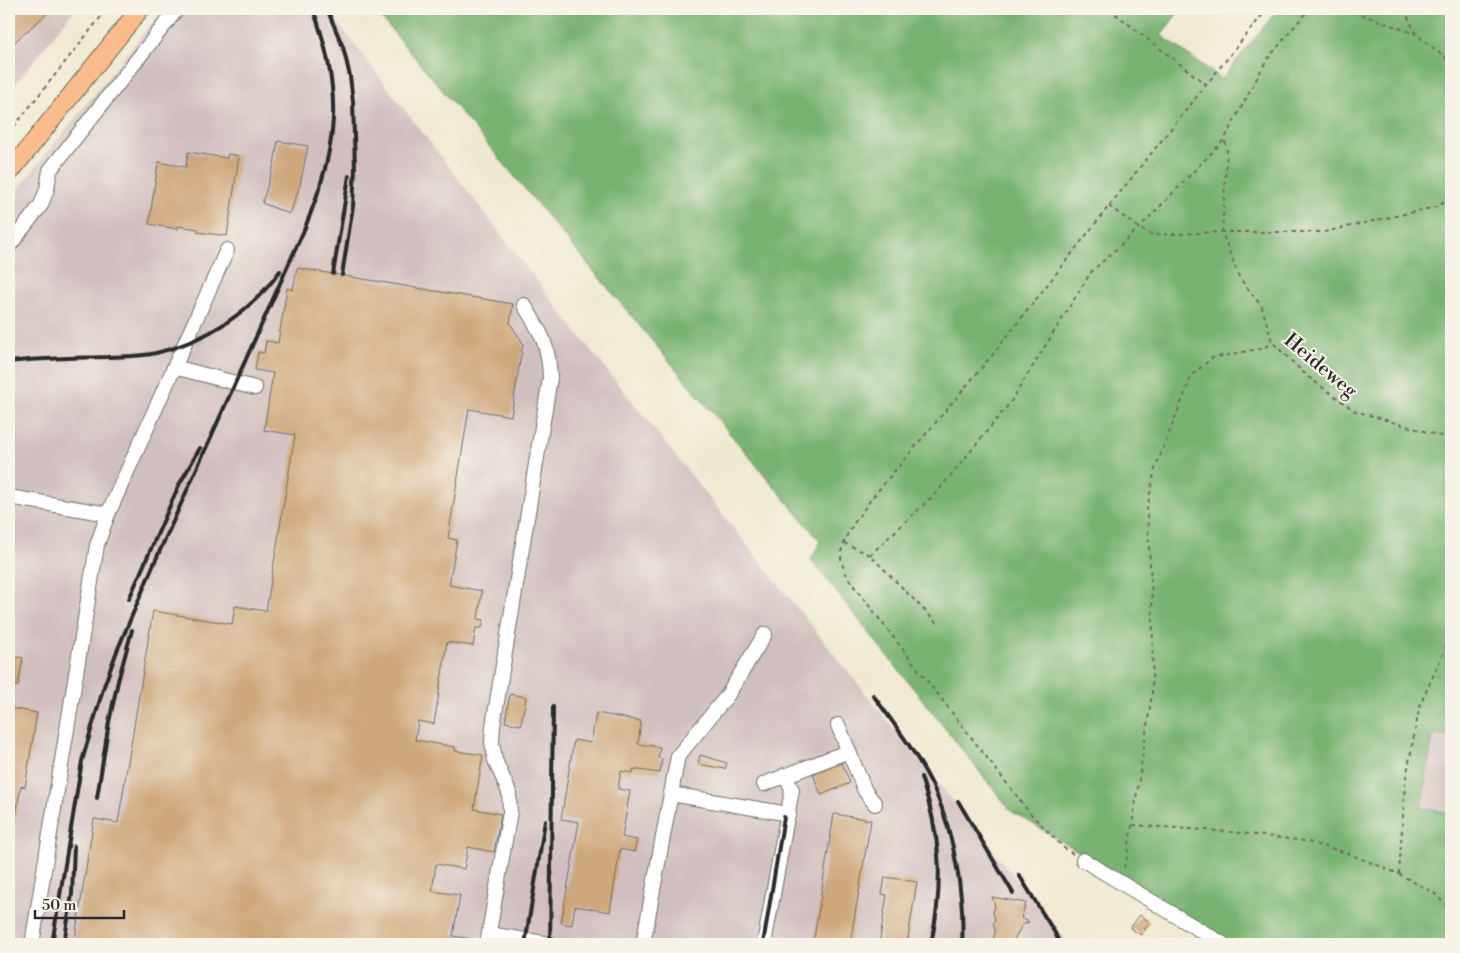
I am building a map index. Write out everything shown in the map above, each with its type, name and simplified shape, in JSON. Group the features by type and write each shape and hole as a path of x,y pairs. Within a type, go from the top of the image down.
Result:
{"main road":[{"path":"9,173 140,9"}],"street":[{"path":"9,246 41,205 47,189 50,170 177,9"},
{"path":"32,944 97,545 108,514 226,250"},
{"path":"524,304 544,340 549,357 550,378 493,726 492,742 495,760 509,792 510,812 488,939 551,944"},
{"path":"174,367 255,388"},
{"path":"9,497 108,514"},
{"path":"643,944 678,756 727,696 765,634"},
{"path":"838,725 865,791 875,804"},
{"path":"764,784 849,751"},
{"path":"764,944 792,790 785,775"},
{"path":"671,794 789,814"},
{"path":"1083,860 1223,944"}],"path":[{"path":"9,133 107,9"},
{"path":"1109,9 1206,85"},
{"path":"1083,860 1064,848 1029,812 860,594 852,583 840,555 855,522 872,498 994,353 1267,9"},
{"path":"870,555 938,491 1010,402 1091,272 1138,228 1224,140 1266,61 1309,9"},
{"path":"1346,9 1416,34 1451,62"},
{"path":"1404,9 1416,34"},
{"path":"1222,232 1227,151 1224,140"},
{"path":"1109,206 1138,228 1152,235 1222,232 1324,232 1436,207 1451,198"},
{"name":"Heideweg","path":"1222,232 1239,277 1262,306 1272,342 1308,376 1355,411 1451,439"},
{"path":"1119,880 1127,858 1133,825 1152,694 1153,618 1147,510 1155,469 1192,375 1212,358 1264,348 1272,342"},
{"path":"844,543 870,555 936,623"},
{"path":"1399,874 1405,783 1420,705 1451,636"},
{"path":"1133,825 1232,832 1305,841 1348,853 1399,874 1434,893 1451,910"}],"shaded area":[{"path":"9,9 75,9 9,92"},
{"path":"163,9 327,9 571,325 898,734 1069,944 9,944 9,200"},
{"path":"1451,707 1451,813 1421,808 1433,735 1446,737"}],"green space":[{"path":"374,9 1181,9 1161,35 1222,79 1278,9 1451,9 1451,707 1446,737 1433,735 1421,808 1451,813 1451,944 1234,944 1011,811 811,560 820,541"}],"building":[{"path":"9,9 52,9 9,47"},
{"path":"278,141 308,146 300,185 290,214 262,203 274,164"},
{"path":"188,152 227,158 228,154 239,156 227,236 198,232 198,229 178,226 178,229 149,224 158,162 186,167"},
{"path":"297,268 513,304 510,323 523,343 511,416 469,409 448,538 457,540 449,585 482,591 478,619 484,620 482,628 476,628 473,646 447,642 434,724 418,721 415,740 455,747 455,751 483,755 474,809 501,814 494,852 468,847 464,869 436,864 432,891 460,895 453,936 472,939 471,944 74,944 94,819 118,823 153,611 232,624 235,606 266,611 295,435 264,430 273,373 255,370 258,352 264,353 266,341 278,343 287,288 293,290"},
{"path":"9,656 23,658 18,686 9,685"},
{"path":"510,694 526,697 521,725 505,722"},
{"path":"9,708 37,713 25,787 21,786 14,826 9,825"},
{"path":"596,713 641,721 638,744 660,747 658,758 662,759 660,773 633,769 633,773 621,771 618,789 630,791 622,837 637,840 634,852 620,849 610,912 575,906 572,925 561,923 579,822 561,819 574,740 591,743"},
{"path":"700,755 727,763 725,769 698,764"},
{"path":"842,763 850,783 821,795 813,774"},
{"path":"834,814 871,820 850,944 813,944"},
{"path":"885,877 917,882 907,944 879,944 887,895 882,894"},
{"path":"992,897 1026,903 1021,918 1029,922 1022,925 1012,944 993,944 995,930 993,924 995,920 993,912 995,906"},
{"path":"1140,915 1150,922 1141,935 1130,928"}],"railway":[{"path":"52,944 82,761 104,686 153,566 304,230 324,173 333,121 333,95 323,40 313,9"},
{"path":"327,9 343,47 350,76 353,102 355,168 353,206 342,275"},
{"path":"333,274 349,176"},
{"path":"9,362 138,356 174,348 210,333 226,323 255,299 280,271"},
{"path":"129,599 179,485 200,448"},
{"path":"97,798 109,722 132,630"},
{"path":"873,695 922,765 942,808 957,866 962,907 962,944"},
{"path":"550,944 553,707"},
{"path":"921,777 933,819 938,860 938,900 931,944"},
{"path":"958,801 1013,893"},
{"path":"763,944 784,817"},
{"path":"525,944 545,821"},
{"path":"64,944 72,894 74,846"},
{"path":"1019,875 1060,944"}]}
